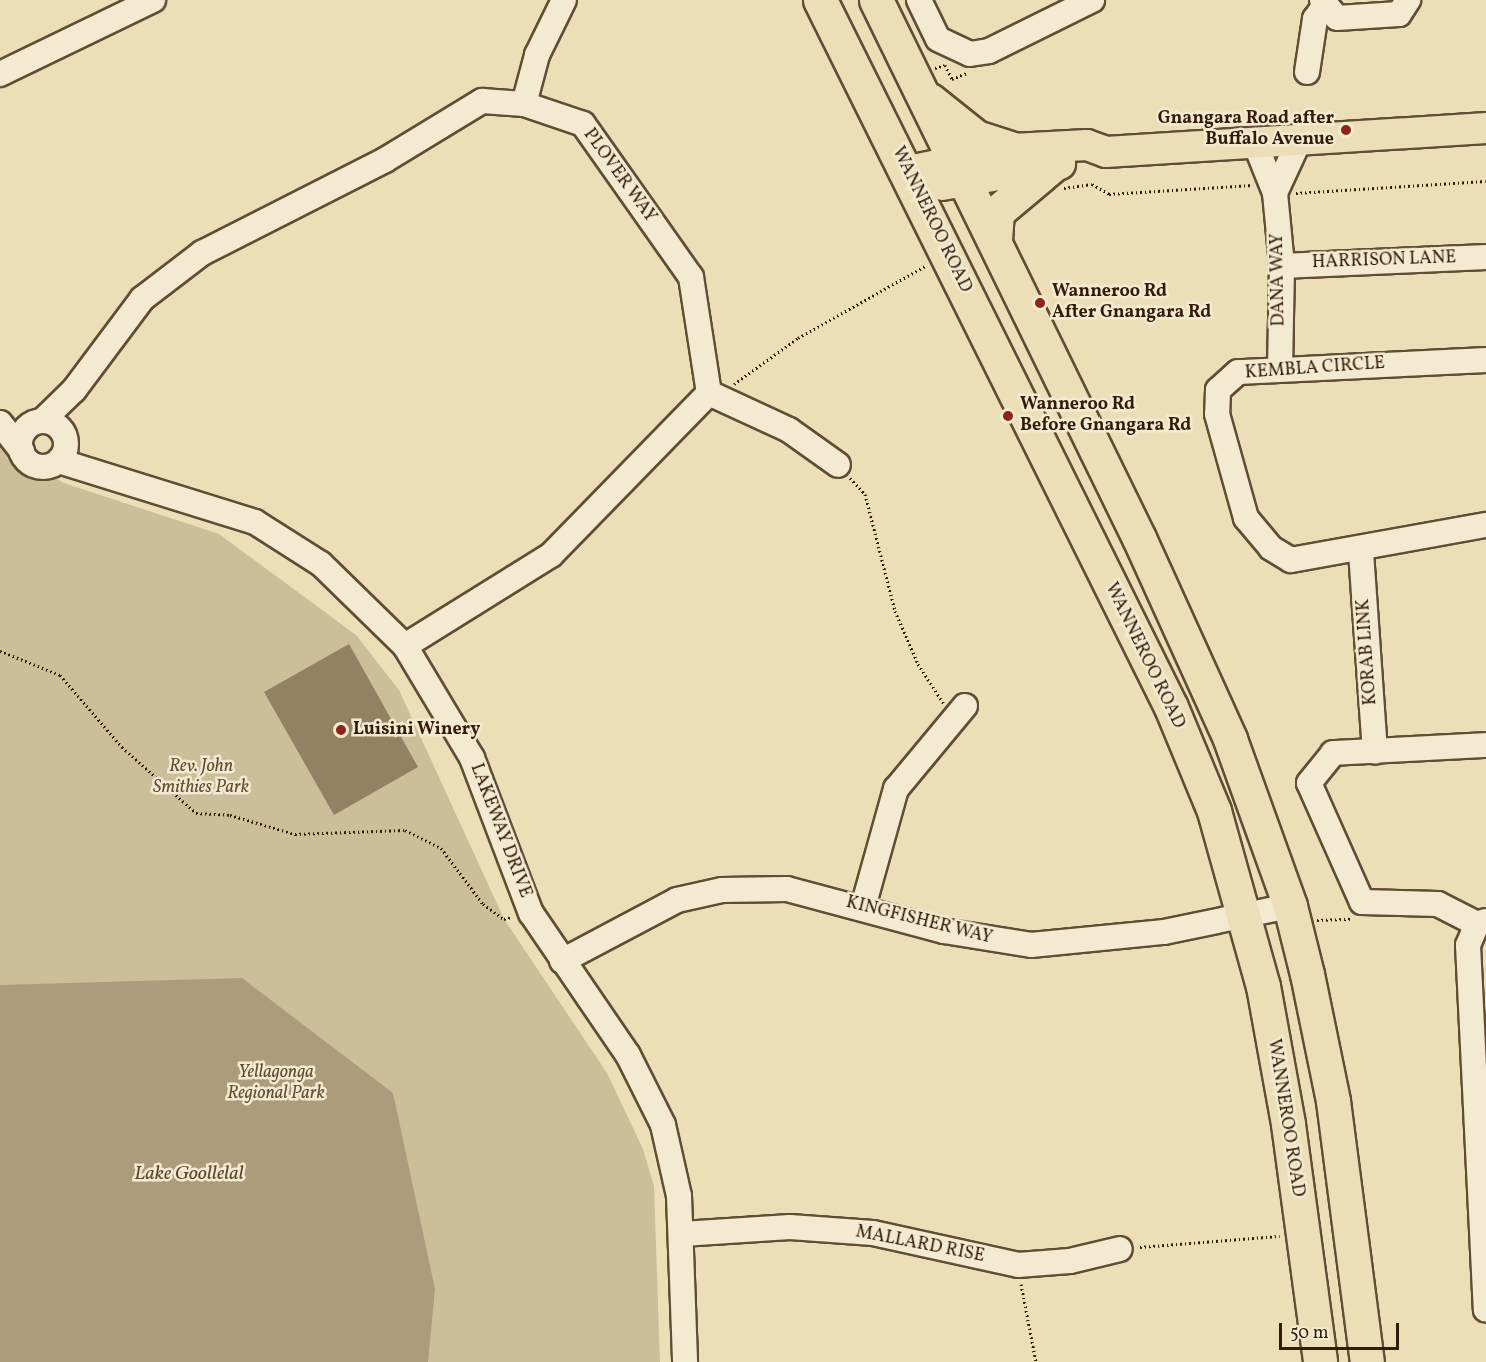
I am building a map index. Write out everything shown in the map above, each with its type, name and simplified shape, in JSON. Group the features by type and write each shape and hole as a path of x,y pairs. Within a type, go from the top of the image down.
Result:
{"highway":[{"name":"WANNEROO ROAD","path":"820,0 913,180 947,255 1171,707 1214,811 1246,915 1288,1124 1320,1362"},
{"path":"876,0 920,92 962,171 1218,706 1290,906 1333,1101 1367,1362"},
{"path":"920,92 976,137 1013,149"},
{"path":"994,240 997,212 1055,177"}],"main road":[{"path":"913,180 962,171 1013,149 1087,145 1106,152 1379,137 1486,128"},
{"path":"1379,137 1415,146 1486,143"},
{"path":"962,171 1055,177 1092,161 1106,152"}],"street":[{"path":"524,104 537,55 564,0"},
{"path":"919,0 938,39 970,54 989,51 1092,0"},
{"path":"1307,72 1315,19 1322,4 1337,18 1399,14 1408,0"},
{"path":"0,74 140,3"},
{"name":"PLOVER WAY","path":"36,423 74,390 142,299 202,253 385,160 482,101 524,104 583,124 691,277 714,395"},
{"path":"1275,193 1299,141"},
{"name":"DANA WAY","path":"1256,143 1275,193 1282,266 1280,368"},
{"name":"HARRISON LANE","path":"1282,266 1486,257"},
{"name":"KEMBLA CIRCLE","path":"1486,360 1280,368 1238,372 1218,390 1217,414 1246,518 1271,548 1292,560 1361,552 1486,525"},
{"name":"PLOVER WAY","path":"61,453 74,390"},
{"path":"405,646 551,555 714,395 789,430 838,465"},
{"path":"0,411 36,423 61,453 38,466 19,460 0,423"},
{"path":"19,460 21,436 36,423"},
{"name":"LAKEWAY DRIVE","path":"61,453 90,469 255,522 321,564 405,646 472,758 531,913 628,1055 663,1125 682,1234 685,1362"},
{"name":"KORAB LINK","path":"1361,552 1375,752"},
{"path":"863,907 896,789 958,711"},
{"path":"1486,745 1333,753 1309,783 1362,902 1438,904 1481,923 1468,945 1481,1093 1486,1310"},
{"name":"KINGFISHER WAY","path":"562,961 677,900 722,890 787,889 863,907 944,931 1031,945 1101,941 1290,906"},
{"name":"MALLARD RISE","path":"682,1234 790,1227 873,1233 1018,1265 1070,1261 1120,1249"}],"path":[{"path":"1055,177 1092,184 1108,194 1258,185 1275,193 1486,181"},
{"path":"714,395 798,338 947,255"},
{"path":"19,460 61,453"},
{"path":"838,465 865,494 895,610 918,664 958,711"},
{"path":"0,651 60,675 122,747 196,813 230,815 295,834 405,830 441,848 483,904 504,919 518,916 514,908"},
{"path":"1120,1249 1303,1238"},
{"path":"1018,1265 1036,1362"}],"green space":[{"name":"Yellagonga Regional Park","path":"0,445 64,483 219,534 356,635 399,690 504,919 607,1073 643,1149 654,1186 660,1362 0,1362"}],"water":[{"name":"Lake Goollelal","path":"242,978 393,1093 435,1289 428,1362 0,1362 0,985"}],"building":[{"name":"Luisini Winery","path":"349,644 418,767 334,815 264,692"}],"place":[{"name":"Gnangara Road after Buffalo Avenue","path":"1346,130"},
{"name":"Wanneroo Rd After Gnangara Rd","path":"1040,303"},
{"name":"Wanneroo Rd Before Gnangara Rd","path":"1008,416"},
{"name":"Luisini Winery","path":"341,730"}],"park label":[{"name":"Rev. John Smithies Park","path":"201,778"}]}
